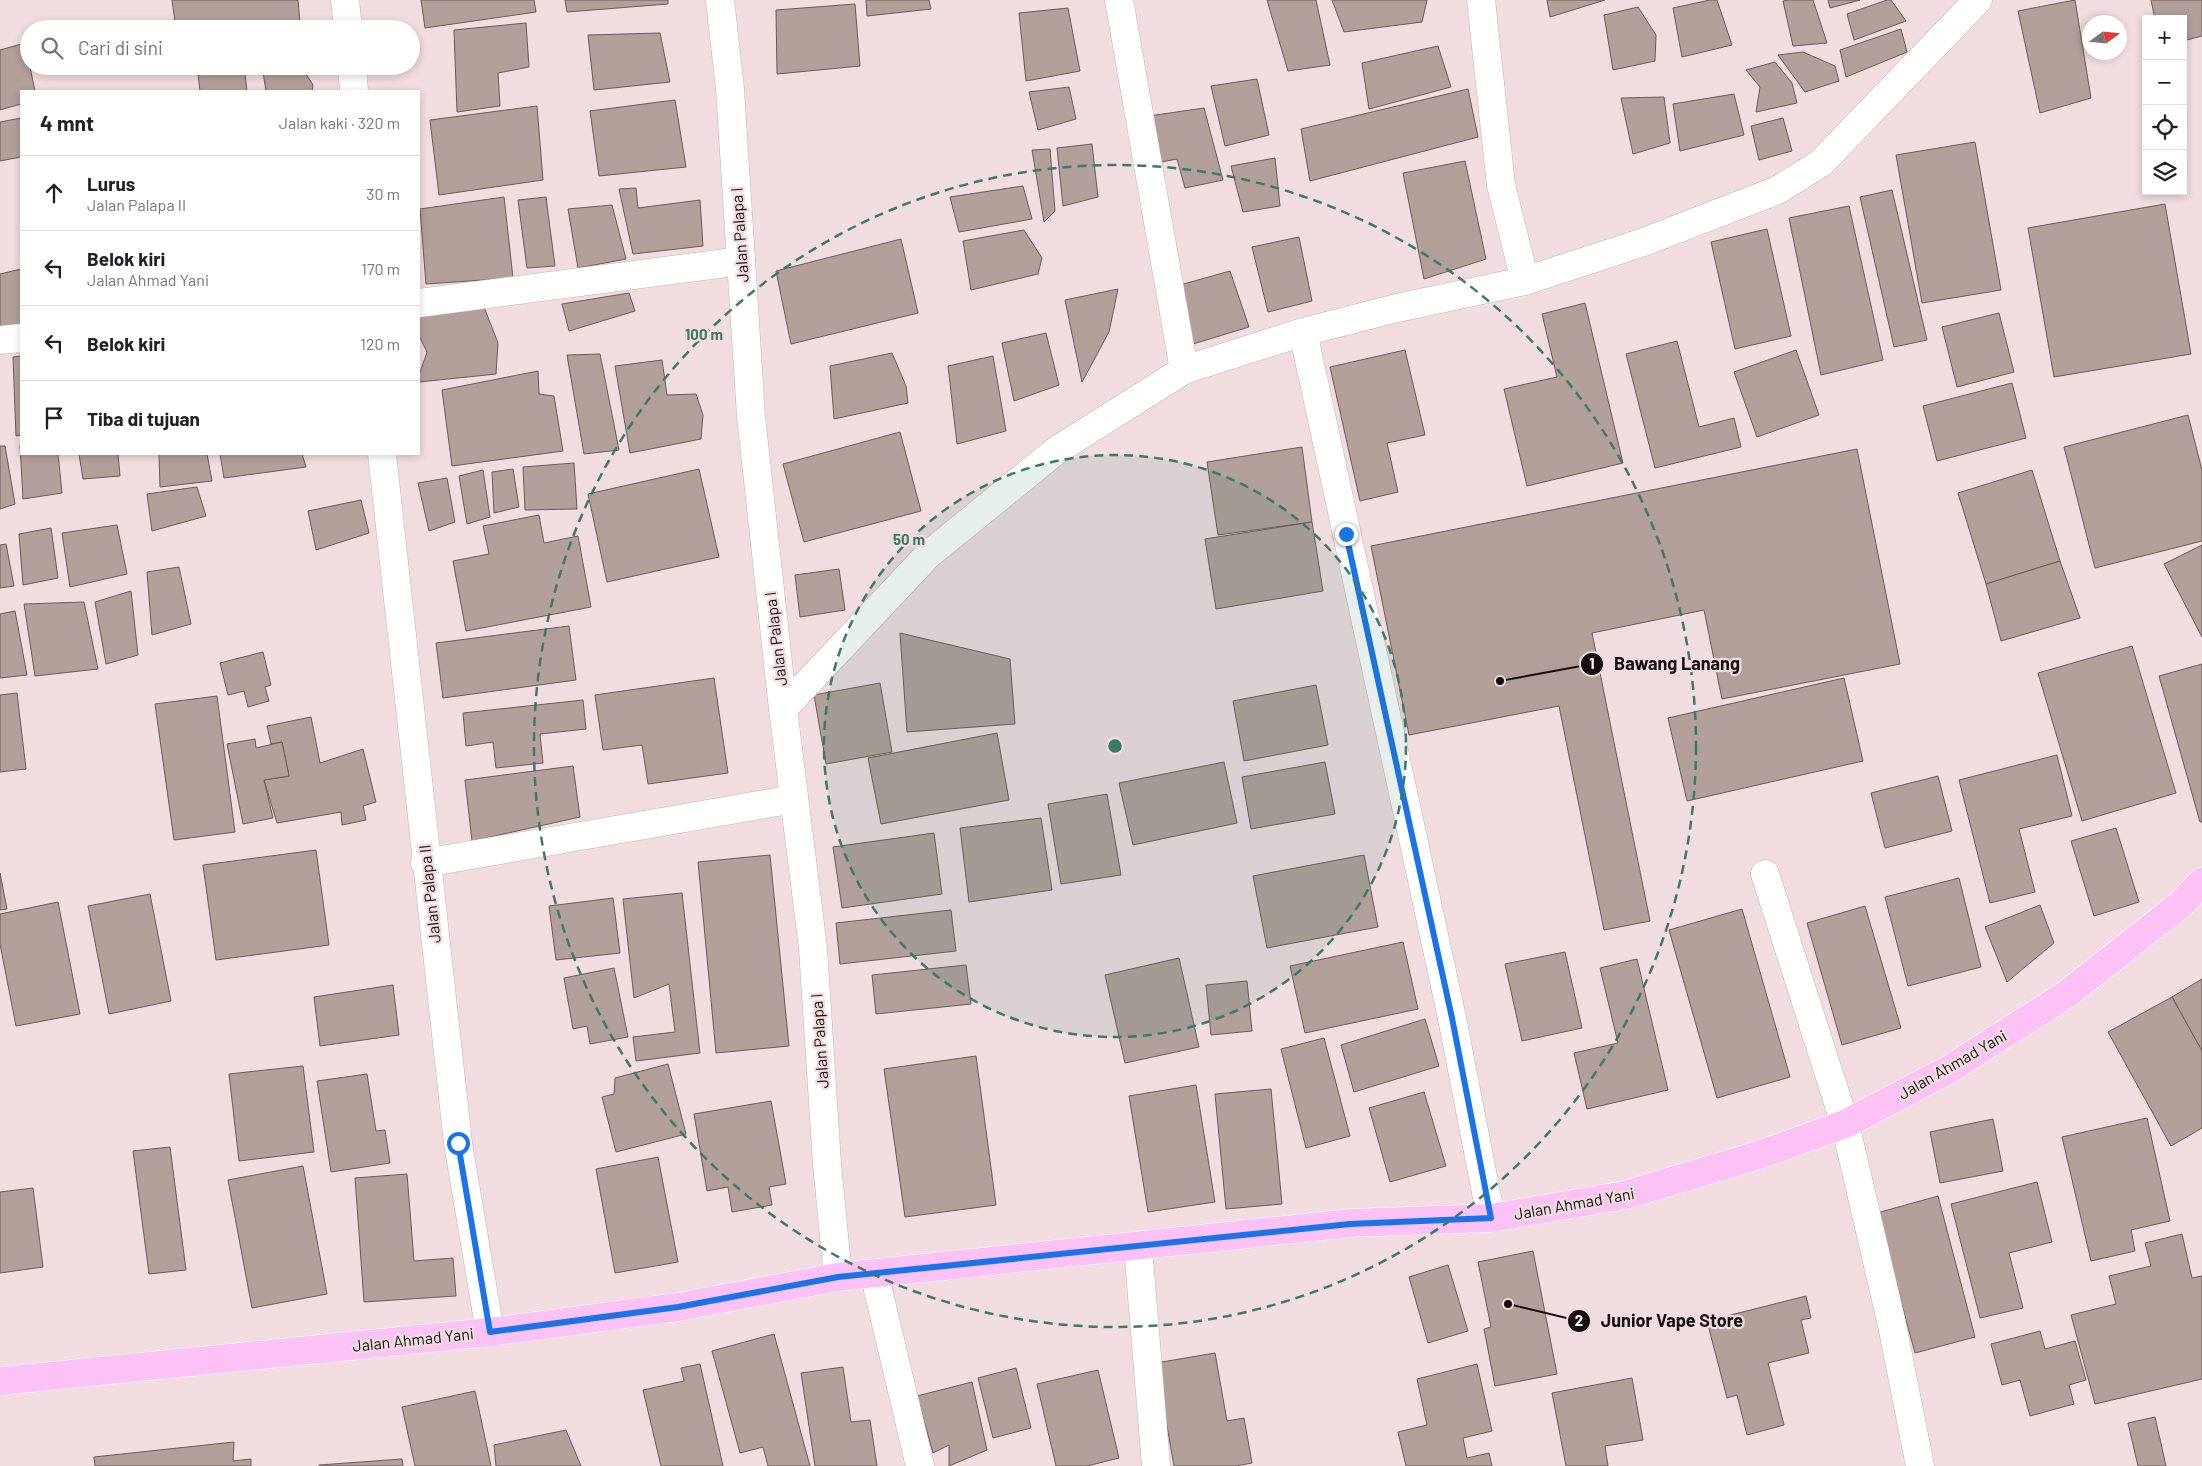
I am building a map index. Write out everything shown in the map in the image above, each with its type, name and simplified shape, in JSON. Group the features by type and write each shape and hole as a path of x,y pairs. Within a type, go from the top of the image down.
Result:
{"main road":[{"name":"Jalan Ahmad Yani","path":"0,1381 490,1332 678,1307 838,1277 1350,1224 1491,1218 1625,1195 1756,1156 1845,1124 1948,1070 2067,994 2181,904 2202,882"}],"street":[{"path":"345,0 347,20"},
{"name":"Jalan Palapa I","path":"720,0 730,89 751,416 783,709 813,948 827,1154 838,1277"},
{"path":"1119,0 1184,370"},
{"path":"1481,0 1501,185 1525,281"},
{"path":"783,709 928,555 1058,450 1184,370 1303,332 1397,308 1525,281 1641,243 1778,190 1821,163 1978,0"},
{"path":"353,75 354,90"},
{"path":"420,303 741,262"},
{"path":"1303,332 1452,1018 1491,1218"},
{"path":"0,340 20,338"},
{"name":"Jalan Palapa II","path":"382,455 425,863 458,1143 490,1332"},
{"path":"425,863 794,798"},
{"path":"1766,874 1845,1124 1892,1325 1920,1466"},
{"path":"1138,1247 1156,1466"},
{"path":"874,1273 920,1466"}],"building":[{"path":"172,0 298,0 300,20 175,20"},
{"path":"421,0 534,0 536,12 425,28"},
{"path":"565,0 668,0 668,4 567,12"},
{"path":"866,0 929,0 931,9 867,16"},
{"path":"1267,0 1316,0 1330,65 1288,71"},
{"path":"1332,0 1427,0 1422,22 1344,32"},
{"path":"1547,0 1605,0 1550,17"},
{"path":"1717,0 1732,45 1682,57 1673,8"},
{"path":"1813,0 1827,43 1793,46 1783,1"},
{"path":"1828,0 1860,0 1830,8"},
{"path":"1891,0 1906,21 1854,40 1847,14"},
{"path":"2075,0 2082,43 2082,60 2085,60 2091,98 2040,113 2018,11"},
{"path":"2151,0 2202,0 2202,36 2187,40 2187,15 2154,15"},
{"path":"855,4 860,66 777,74 776,10"},
{"path":"1638,7 1656,35 1655,61 1613,70 1604,15"},
{"path":"1068,8 1080,71 1026,81 1019,13"},
{"path":"526,23 529,67 498,73 500,106 457,112 454,30"},
{"path":"1901,29 1907,52 1846,77 1840,50"},
{"path":"660,33 670,82 594,90 588,35"},
{"path":"20,44 20,75 32,75 35,90 20,90 20,104 0,110 0,50"},
{"path":"1438,46 1451,87 1369,109 1362,63"},
{"path":"1803,52 1835,66 1839,81 1805,92 1778,55"},
{"path":"1775,62 1792,83 1797,103 1756,112 1760,87 1746,70"},
{"path":"198,75 245,75 247,90 200,90"},
{"path":"263,75 307,75 313,85 312,90 266,90"},
{"path":"1257,79 1269,135 1225,146 1211,86"},
{"path":"1069,87 1076,119 1038,130 1029,92"},
{"path":"1468,89 1478,137 1310,181 1301,129"},
{"path":"1734,94 1744,135 1680,151 1673,104"},
{"path":"1664,97 1670,143 1633,154 1621,98"},
{"path":"675,100 686,167 599,176 590,111"},
{"path":"537,106 543,180 439,195 430,120"},
{"path":"1204,108 1223,180 1185,188 1177,159 1156,163 1149,116"},
{"path":"20,118 20,157 0,161 0,122"},
{"path":"1783,118 1792,151 1759,160 1751,126"},
{"path":"1975,142 2001,290 1922,303 1896,155"},
{"path":"1092,144 1098,197 1063,206 1057,148"},
{"path":"1050,149 1055,211 1044,222 1032,150"},
{"path":"1275,158 1280,206 1243,212 1231,166"},
{"path":"1465,161 1486,259 1424,279 1403,173"},
{"path":"1023,186 1032,219 959,232 950,197"},
{"path":"636,188 638,208 700,200 703,246 633,254 619,189"},
{"path":"1892,190 1927,340 1894,347 1860,197"},
{"path":"504,197 513,278 426,284 420,209"},
{"path":"546,197 555,266 527,268 518,200"},
{"path":"2165,204 2191,354 2054,377 2028,228"},
{"path":"612,205 626,259 578,268 568,209"},
{"path":"1849,206 1883,360 1821,375 1789,218"},
{"path":"1767,229 1791,336 1735,349 1711,242"},
{"path":"1024,230 1042,258 1038,274 971,290 963,241"},
{"path":"1299,237 1312,301 1268,312 1252,247"},
{"path":"901,239 918,313 791,344 776,271"},
{"path":"20,269 20,329 0,333 0,274"},
{"path":"1230,271 1249,327 1193,344 1180,285"},
{"path":"1118,289 1109,332 1082,382 1065,300"},
{"path":"629,293 635,311 569,331 562,304"},
{"path":"1585,303 1623,463 1527,486 1504,389 1557,377 1542,314"},
{"path":"484,307 498,343 496,374 420,382 420,372 427,352 420,338 420,314"},
{"path":"1999,313 2014,372 1957,387 1942,327"},
{"path":"1046,333 1059,385 1014,401 1002,343"},
{"path":"1677,341 1699,427 1734,418 1741,447 1655,468 1626,354"},
{"path":"1405,350 1425,435 1387,443 1398,492 1360,501 1330,367"},
{"path":"1796,350 1819,415 1757,437 1734,372"},
{"path":"892,353 906,386 908,403 834,419 830,366"},
{"path":"600,354 619,450 584,454 567,355"},
{"path":"20,356 20,435 16,436 13,357"},
{"path":"993,356 1006,431 957,444 948,366"},
{"path":"662,360 667,395 696,394 703,415 701,439 630,453 615,366"},
{"path":"538,371 539,394 554,396 563,451 452,466 442,390"},
{"path":"2012,383 2026,438 1937,461 1923,406"},
{"path":"2188,415 2202,470 2202,541 2095,568 2064,447"},
{"path":"900,432 921,511 804,542 783,464"},
{"path":"0,446 5,446 15,504 0,509"},
{"path":"1302,447 1312,522 1218,535 1207,462"},
{"path":"1857,449 1900,664 1722,699 1704,610 1592,633 1650,921 1604,930 1559,706 1409,735 1371,546"},
{"path":"21,455 58,455 62,493 23,499"},
{"path":"79,455 118,455 120,476 83,479"},
{"path":"159,455 207,455 212,481 160,487"},
{"path":"220,455 302,455 306,467 224,478"},
{"path":"574,463 577,509 525,510 523,467"},
{"path":"513,469 519,507 494,513 492,472"},
{"path":"699,469 719,557 607,582 588,494"},
{"path":"483,470 490,517 467,524 459,476"},
{"path":"2032,470 2060,561 1986,584 1958,493"},
{"path":"447,478 455,522 429,531 418,483"},
{"path":"197,487 206,516 152,531 147,494"},
{"path":"361,500 369,533 316,550 308,511"},
{"path":"539,515 544,543 578,536 591,607 466,631 453,561 489,554 483,526"},
{"path":"1312,522 1323,591 1216,609 1205,539"},
{"path":"117,525 127,574 70,587 62,533"},
{"path":"51,528 58,578 23,585 19,534"},
{"path":"6,544 14,586 0,588 0,545"},
{"path":"2202,545 2202,637 2164,564"},
{"path":"2060,561 2080,618 2001,641 1986,584"},
{"path":"179,567 191,624 152,635 147,572"},
{"path":"839,569 845,610 800,617 795,575"},
{"path":"131,591 138,655 106,664 95,602"},
{"path":"84,602 98,669 35,676 24,604"},
{"path":"15,611 27,675 0,678 0,614"},
{"path":"569,626 576,680 443,698 436,643"},
{"path":"900,633 1010,659 1015,724 907,732"},
{"path":"2132,646 2176,793 2082,821 2038,673"},
{"path":"263,652 271,685 265,687 269,701 248,707 244,691 228,695 220,663"},
{"path":"2202,664 2202,822 2200,822 2159,676"},
{"path":"714,678 728,773 648,784 642,745 603,750 595,695"},
{"path":"1844,678 1863,761 1687,801 1668,718"},
{"path":"880,683 892,752 826,764 814,695"},
{"path":"1316,685 1328,745 1244,761 1233,701"},
{"path":"17,693 26,769 0,772 0,695"},
{"path":"217,696 235,832 174,840 155,704"},
{"path":"583,700 586,729 540,734 543,763 496,768 493,742 466,746 463,713"},
{"path":"311,717 320,763 363,749 376,802 363,806 366,820 342,825 341,812 277,823 264,780 289,776 282,742 271,744 267,726"},
{"path":"997,733 1009,800 881,824 868,758"},
{"path":"255,739 256,748 282,742 289,776 264,780 273,818 243,824 227,744"},
{"path":"2057,755 2072,816 2019,829 2035,892 1990,903 1959,780"},
{"path":"1224,762 1237,823 1133,845 1119,783"},
{"path":"1325,762 1335,814 1251,829 1242,777"},
{"path":"573,766 580,817 472,841 465,780"},
{"path":"1938,776 1952,831 1885,848 1871,793"},
{"path":"1107,794 1121,875 1061,884 1048,804"},
{"path":"1041,818 1052,890 969,902 960,828"},
{"path":"2116,828 2139,902 2094,916 2071,841"},
{"path":"934,833 942,894 842,908 833,847"},
{"path":"316,850 329,945 216,960 203,865"},
{"path":"770,855 789,1046 716,1053 698,862"},
{"path":"1364,855 1378,927 1267,948 1253,876"},
{"path":"0,873 7,909 0,910"},
{"path":"1959,878 1981,967 1908,986 1885,897"},
{"path":"682,893 700,1053 636,1061 633,1037 675,1032 669,984 634,998 623,899"},
{"path":"150,894 171,1001 109,1014 88,906"},
{"path":"613,898 620,953 556,960 549,906"},
{"path":"58,902 80,1014 16,1026 0,944 0,914"},
{"path":"2040,905 2054,943 2007,982 1985,927"},
{"path":"1865,906 1901,1028 1842,1045 1807,923"},
{"path":"1742,909 1790,1077 1717,1098 1669,930"},
{"path":"951,910 956,951 840,964 836,923"},
{"path":"1403,942 1418,1009 1305,1033 1290,966"},
{"path":"1565,952 1582,1028 1522,1041 1505,964"},
{"path":"1179,958 1199,1047 1125,1063 1105,975"},
{"path":"1637,959 1668,1090 1587,1109 1574,1053 1618,1043 1600,968"},
{"path":"966,965 971,1004 876,1014 872,975"},
{"path":"614,968 628,1037 590,1044 587,1026 573,1029 564,978"},
{"path":"2202,979 2202,1051 2172,997"},
{"path":"1247,981 1252,1031 1211,1035 1206,985"},
{"path":"393,985 399,1035 320,1046 314,997"},
{"path":"2172,997 2202,1051 2202,1128 2171,1146 2108,1032"},
{"path":"1425,1019 1439,1066 1354,1092 1341,1045"},
{"path":"1324,1038 1350,1136 1306,1148 1281,1049"},
{"path":"976,1056 996,1205 905,1217 884,1069"},
{"path":"668,1064 686,1134 616,1152 602,1097 614,1094 615,1078"},
{"path":"303,1066 314,1152 239,1161 229,1074"},
{"path":"367,1074 376,1131 385,1130 390,1163 331,1172 317,1081"},
{"path":"1196,1085 1215,1202 1148,1212 1129,1096"},
{"path":"1271,1089 1282,1204 1226,1209 1215,1094"},
{"path":"1424,1092 1446,1166 1390,1182 1369,1108"},
{"path":"771,1101 786,1184 769,1187 772,1205 732,1212 728,1187 707,1191 694,1114"},
{"path":"2147,1118 2170,1221 2131,1230 2135,1251 2091,1261 2062,1137"},
{"path":"1993,1119 2003,1171 1940,1183 1930,1132"},
{"path":"170,1147 186,1270 149,1274 133,1151"},
{"path":"658,1157 678,1262 615,1273 596,1169"},
{"path":"303,1166 327,1294 252,1308 228,1180"},
{"path":"407,1174 414,1261 453,1258 456,1296 364,1302 355,1178"},
{"path":"2037,1182 2052,1242 2009,1253 2023,1308 1980,1318 1951,1204"},
{"path":"33,1188 43,1267 0,1273 0,1192"},
{"path":"1938,1196 1975,1337 1915,1353 1877,1213"},
{"path":"2182,1234 2192,1278 2202,1276 2202,1379 2095,1404 2071,1315 2116,1304 2109,1276 2151,1266 2145,1243"},
{"path":"1533,1251 1557,1374 1495,1386 1484,1329 1491,1327 1478,1262"},
{"path":"1448,1265 1468,1331 1428,1343 1409,1277"},
{"path":"1806,1296 1811,1318 1801,1320 1809,1353 1768,1363 1784,1425 1747,1435 1737,1395 1727,1398 1707,1321"},
{"path":"2040,1331 2045,1349 2075,1341 2086,1380 2069,1385 2074,1404 2030,1416 2020,1380 2002,1385 1991,1344"},
{"path":"774,1334 810,1466 768,1466 763,1447 740,1453 712,1351"},
{"path":"1215,1353 1227,1421 1244,1418 1252,1463 1236,1466 1174,1466 1156,1363"},
{"path":"700,1364 723,1466 661,1466 643,1390 684,1381 681,1368"},
{"path":"1477,1364 1492,1431 1463,1438 1467,1458 1489,1453 1492,1466 1406,1466 1398,1432 1427,1425 1417,1379"},
{"path":"843,1367 851,1422 870,1420 877,1466 815,1466 801,1373"},
{"path":"1016,1368 1031,1428 993,1438 978,1378"},
{"path":"1098,1370 1119,1458 1087,1466 1056,1466 1037,1384"},
{"path":"1632,1378 1643,1440 1605,1446 1608,1466 1566,1466 1552,1393"},
{"path":"972,1382 987,1450 949,1466 949,1445 933,1453 917,1396"},
{"path":"475,1391 491,1466 415,1466 402,1407"},
{"path":"2155,1417 2166,1466 2138,1466 2128,1423"},
{"path":"566,1430 581,1466 496,1466 494,1445"},
{"path":"234,1442 233,1461 251,1459 251,1466 95,1466 94,1457"},
{"path":"402,1459 403,1466 319,1466 319,1465"}],"place":[{"name":"Bawang Lanang","path":"1500,681"},
{"name":"Junior Vape Store","path":"1508,1304"}],"route":[{"path":"458,1143 490,1332 678,1307 838,1277 1350,1224 1491,1218 1452,1018 1346,534"}]}
